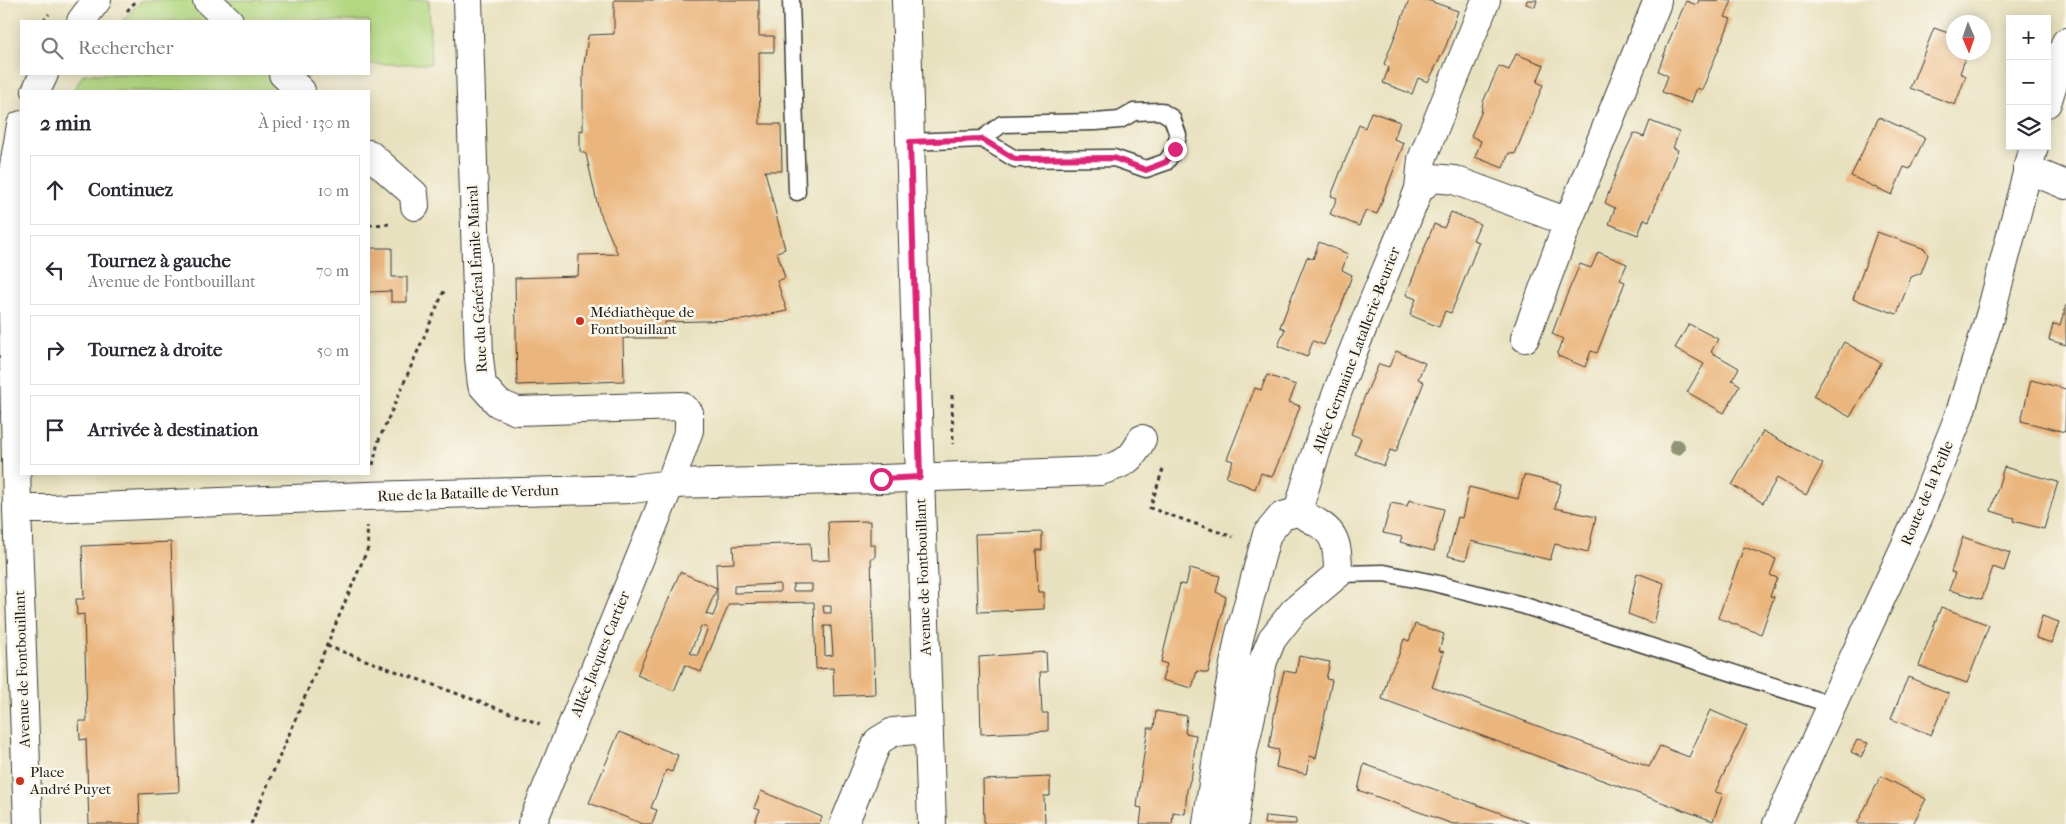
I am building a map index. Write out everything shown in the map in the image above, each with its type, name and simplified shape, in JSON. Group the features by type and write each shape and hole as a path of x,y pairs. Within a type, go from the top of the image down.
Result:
{"street":[{"path":"82,20 97,0"},
{"path":"207,0 228,20"},
{"name":"Rue du Général Émile Mairal","path":"468,0 473,222 479,358 482,385 498,403 518,412 681,406 689,414 689,430 670,484"},
{"name":"Avenue de Fontbouillant","path":"906,0 932,824"},
{"name":"Allée Germaine Latallerie-Beurier","path":"1298,512 1308,475 1338,389 1419,190 1422,159 1486,0"},
{"path":"1526,338 1568,222 1657,0"},
{"path":"2051,90 2066,42"},
{"path":"36,90 44,75"},
{"path":"284,75 300,90"},
{"name":"Avenue de Fontbouillant","path":"20,131 11,184 16,221 6,262 17,509 10,581 28,824"},
{"path":"370,155 414,194 415,206"},
{"path":"2030,158 2066,185"},
{"name":"Route de la Peille","path":"1777,824 1919,516 1959,416 1991,312 2030,158"},
{"path":"1419,190 1433,178 1454,180 1568,222"},
{"name":"Rue de la Bataille de Verdun","path":"17,509 632,489 670,484 1100,471 1119,466 1139,446"},
{"name":"Allée Jacques Cartier","path":"532,824 670,484"},
{"path":"1207,824 1219,744 1239,638 1267,534 1282,516 1298,512 1324,526 1335,541 1338,574 1294,611 1272,639 1263,661 1243,752 1234,824"},
{"path":"844,824 878,741 893,732 928,729"}],"lane":[{"path":"791,0 798,192"},
{"path":"910,142 982,139 1015,159 1114,158 1146,170 1166,162 1175,149 1178,135 1172,118 1161,111 1134,112 1120,120 1002,124 982,139"},
{"path":"1338,574 1384,574 1434,583 1522,605 1832,705"}],"path":[{"path":"1139,446 1165,462 1150,508 1263,548"},
{"path":"327,646 568,734"}],"green space":[{"path":"142,0 429,0 431,64 370,64 370,20 123,20"},
{"path":"83,75 311,75 293,90 74,90"}],"building":[{"path":"614,0 759,0 759,36 774,36 774,52 759,52 760,124 781,124 782,171 765,171 785,249 777,252 785,278 777,281 787,311 742,320 665,322 665,338 623,338 624,381 517,385 515,278 578,276 579,255 618,254 599,211 586,154 580,151 580,130 583,131 583,71 588,37 589,35 614,34"},
{"path":"1409,0 1427,0 1458,11 1446,46 1428,82 1418,78 1412,94 1383,83 1389,67 1384,64"},
{"path":"1527,0 1537,0 1535,7 1526,4"},
{"path":"1699,0 1732,1 1725,17 1731,19 1702,90 1697,88 1691,103 1662,92 1668,76 1658,71 1686,1 1697,5"},
{"path":"1934,28 1946,32 1946,60 1965,60 1960,73 1966,76 1955,105 1910,88"},
{"path":"1516,54 1544,65 1537,82 1543,85 1515,154 1509,153 1503,168 1475,157 1481,141 1471,136 1499,66 1509,70"},
{"path":"1371,112 1400,122 1394,139 1404,143 1377,214 1366,210 1359,226 1330,214 1337,198 1331,196 1359,125 1365,128"},
{"path":"1879,117 1925,138 1910,169 1904,167 1892,195 1851,176"},
{"path":"1650,121 1679,132 1673,148 1678,150 1649,221 1644,219 1638,235 1609,224 1615,208 1605,203 1618,167 1634,133 1644,137"},
{"path":"1451,212 1480,224 1473,240 1479,242 1451,313 1445,311 1439,327 1410,315 1416,299 1406,295 1434,224 1444,228"},
{"path":"1877,232 1925,249 1928,255 1921,273 1911,277 1897,314 1853,299"},
{"path":"1319,242 1348,254 1342,270 1352,275 1340,310 1324,345 1313,341 1307,357 1278,346 1285,329 1280,327 1307,257 1313,259"},
{"path":"370,248 392,248 392,277 407,277 407,302 391,302 391,291 370,292"},
{"path":"1598,252 1627,264 1620,280 1625,282 1597,353 1591,351 1585,367 1558,356 1557,353 1563,339 1552,334 1580,264 1591,268"},
{"path":"2066,305 2066,345 2049,340 2053,324 2060,325"},
{"path":"1689,324 1718,339 1711,352 1739,368 1732,380 1740,385 1724,413 1687,392 1704,364 1675,348"},
{"path":"1844,342 1881,363 1850,417 1813,396"},
{"path":"1396,351 1425,363 1418,379 1424,382 1396,452 1390,450 1384,466 1355,454 1361,438 1351,434 1379,364 1389,367"},
{"path":"1267,375 1296,385 1289,402 1300,406 1272,477 1261,473 1255,489 1226,477 1233,461 1227,459 1255,388 1261,390"},
{"path":"2031,380 2066,389 2065,432 2021,421"},
{"path":"1763,431 1823,464 1806,495 1777,478 1763,503 1732,485"},
{"path":"2004,467 2058,482 2044,529 2013,521 2014,518 1991,511"},
{"path":"1524,475 1561,484 1555,508 1596,517 1588,552 1555,544 1550,560 1471,541 1466,560 1448,556 1458,517 1462,518 1469,487 1518,499"},
{"path":"1409,500 1444,509 1434,551 1400,542 1402,537 1383,533 1391,503 1407,506"},
{"path":"870,521 870,545 875,545 875,558 871,558 875,694 834,696 833,668 816,669 814,602 729,604 701,672 685,665 674,691 637,675 680,572 717,588 716,564 734,563 733,546 810,543 811,561 830,560 828,522","holes":["780,584 780,592 734,593 734,586","793,584 812,584 812,591 793,591","717,588 717,606 713,616 706,614","823,606 831,606 831,613 824,613","701,626 708,628 697,656 690,653","824,626 831,626 833,655 825,656"]},
{"path":"1042,532 1042,550 1036,550 1038,592 1044,592 1044,609 978,612 975,534"},
{"path":"1963,537 2010,553 2004,571 1993,567 1982,599 1949,590 1955,573 1951,572"},
{"path":"171,542 179,792 139,794 140,824 89,824 86,739 80,740 79,721 87,721 84,614 77,615 76,599 84,599 82,546"},
{"path":"1744,547 1776,559 1770,575 1777,578 1770,596 1774,597 1761,634 1718,618"},
{"path":"1190,568 1220,576 1216,592 1226,597 1208,673 1197,671 1192,688 1162,680 1167,664 1161,662 1180,584 1186,585"},
{"path":"1637,573 1664,583 1654,624 1628,614"},
{"path":"1941,607 1989,625 1967,683 1919,666"},
{"path":"2042,616 2059,622 2052,643 2036,638"},
{"path":"1415,624 1444,634 1439,651 1444,652 1432,687 1649,767 1660,746 1689,757 1710,710 1747,726 1715,792 1723,794 1713,821 1382,699 1389,672 1398,657 1404,639 1409,641"},
{"path":"1046,652 1047,672 1040,672 1042,713 1048,713 1048,731 981,734 979,657"},
{"path":"1299,656 1330,662 1326,679 1332,680 1316,758 1310,756 1306,774 1276,767 1279,750 1269,748 1284,671 1296,673"},
{"path":"1908,677 1949,694 1931,735 1891,719"},
{"path":"1156,711 1187,716 1185,733 1196,735 1192,774 1187,790 1185,814 1173,812 1172,824 1140,824 1142,808 1137,807 1142,767 1148,728 1154,728"},
{"path":"619,732 678,755 672,772 666,770 651,808 657,810 652,824 643,824 589,803"},
{"path":"1857,740 1868,743 1861,757 1851,752"},
{"path":"1364,764 1531,824 1453,824 1358,790"},
{"path":"1881,776 1926,799 1913,824 1857,824"},
{"path":"1050,777 1050,796 1044,796 1045,824 984,824 983,780"},
{"path":"761,791 822,817 819,824 754,824 760,810 754,808"},
{"path":"1265,816 1296,819 1296,824 1264,824"}],"place":[{"name":"Médiathèque de Fontbouillant","path":"580,321"},
{"name":"Place André Puyet","path":"20,781"}],"route":[{"path":"881,479 920,477 910,142 982,139 1015,159 1114,158 1146,170 1166,162 1175,149"}]}
